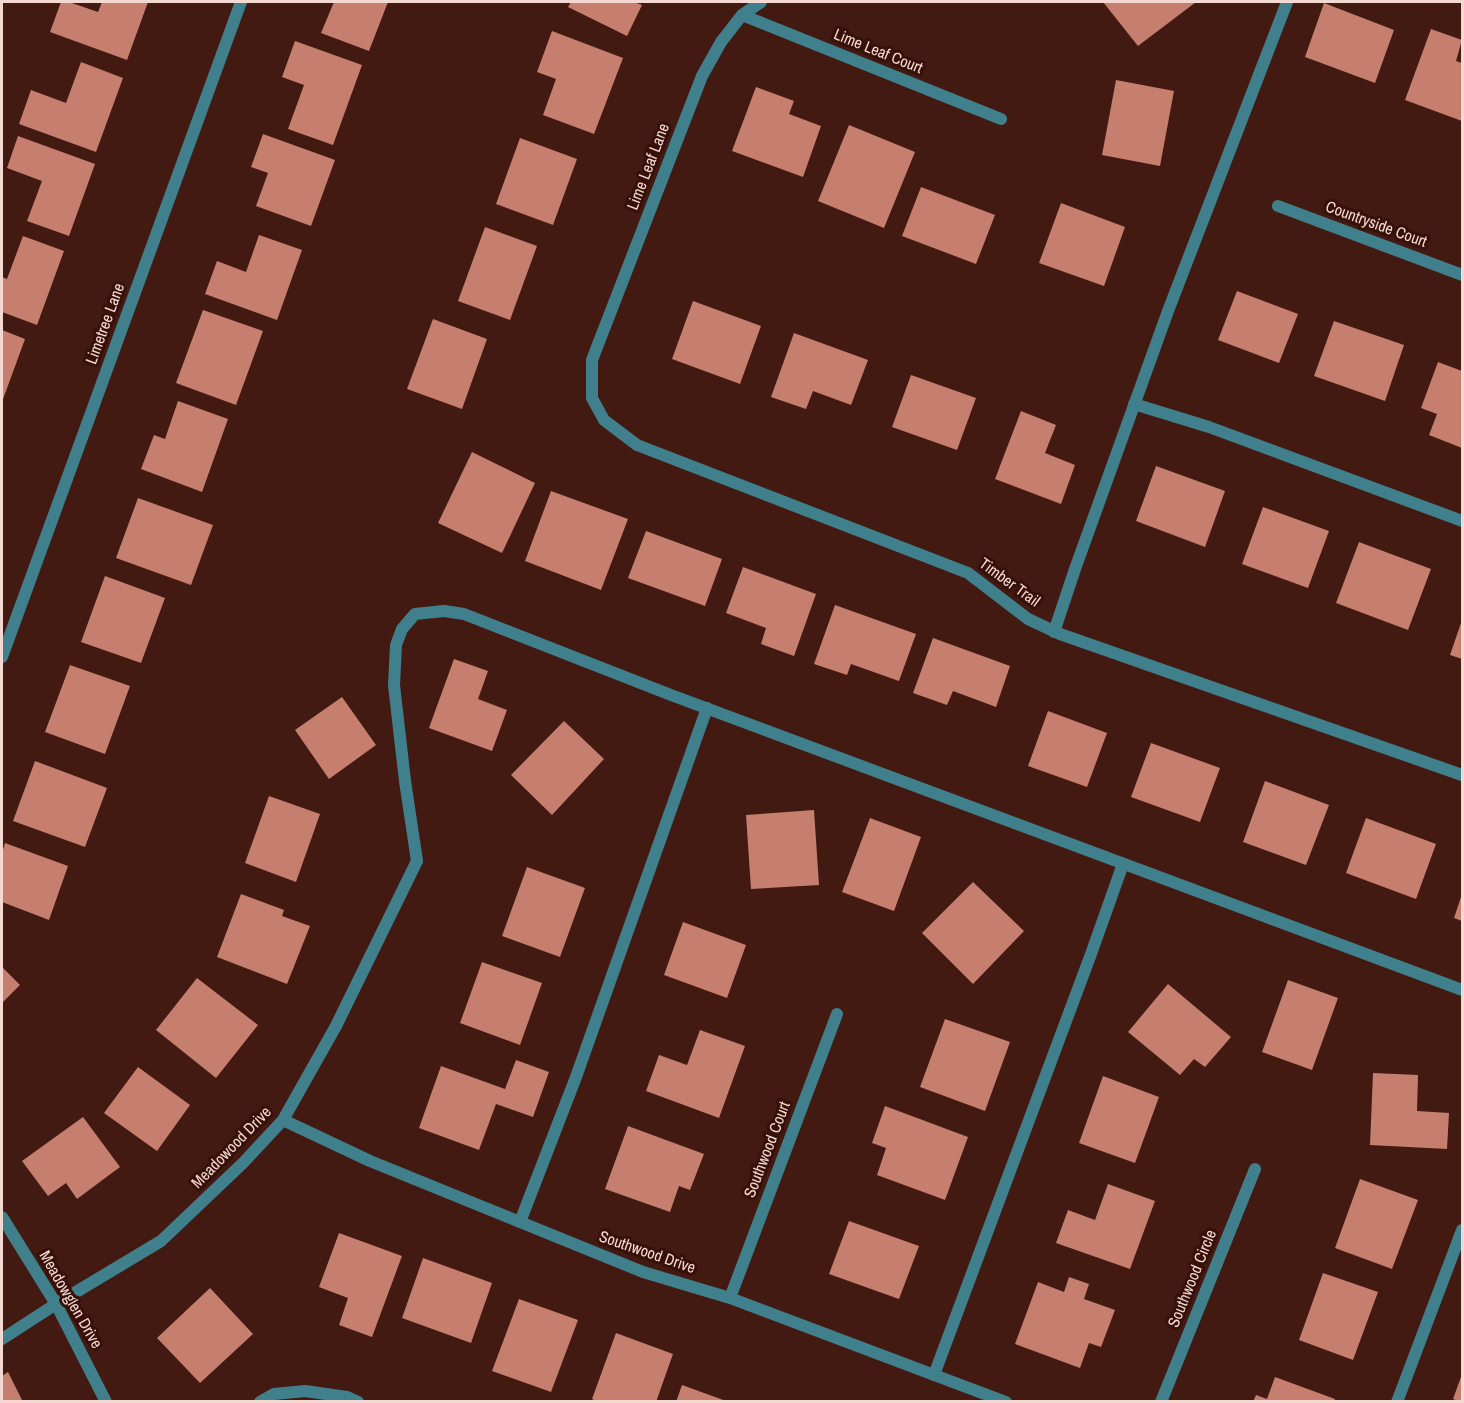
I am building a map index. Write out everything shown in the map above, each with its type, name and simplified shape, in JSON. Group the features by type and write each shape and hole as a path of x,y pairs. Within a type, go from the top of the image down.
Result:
{"street":[{"name":"Limetree Lane","path":"2,657 241,2"},
{"name":"Lime Leaf Lane","path":"592,360 702,76 722,42 742,15 761,2"},
{"path":"1054,632 1168,311 1287,2"},
{"name":"Lime Leaf Court","path":"742,15 1001,119"},
{"name":"Countryside Court","path":"1278,206 1462,275"},
{"name":"Timber Trail","path":"592,360 592,398 604,420 637,446 968,573 1028,619 1054,632 1462,775"},
{"path":"1134,404 1209,428 1462,521"},
{"name":"Meadowood Drive","path":"2,1339 161,1241 243,1163 283,1120 336,1026 417,861 394,685 396,645 402,629 414,614 444,611 464,614 707,708"},
{"path":"520,1222 576,1077 707,708 1462,990"},
{"path":"934,1375 1123,864"},
{"name":"Southwood Court","path":"730,1298 837,1014"},
{"name":"Southwood Drive","path":"283,1120 370,1161 643,1272 730,1298 1006,1401"},
{"name":"Southwood Circle","path":"1161,1401 1255,1169"},
{"name":"Meadowglen Drive","path":"2,1217 56,1304 106,1401"},
{"path":"1397,1401 1462,1230"},
{"path":"260,1401 274,1394 305,1391 347,1397 358,1401"}],"building":[{"path":"61,2 69,2 98,12 102,2 148,2 127,60 50,32"},
{"path":"334,2 388,2 369,51 321,33"},
{"path":"571,2 634,2 642,5 627,36 568,7"},
{"path":"1103,2 1196,2 1138,46"},
{"path":"1324,3 1394,30 1375,83 1305,57"},
{"path":"1431,29 1462,40 1456,61 1462,63 1462,121 1405,100"},
{"path":"552,31 623,58 594,134 543,115 556,79 537,72"},
{"path":"295,41 362,65 333,145 288,129 304,85 282,77"},
{"path":"81,62 123,78 96,152 19,124 31,90 66,103"},
{"path":"1116,80 1174,91 1160,166 1102,155"},
{"path":"756,87 794,101 789,114 821,126 803,177 732,151"},
{"path":"849,125 915,152 884,228 818,201"},
{"path":"263,134 335,160 311,226 256,206 268,173 251,167"},
{"path":"18,136 95,164 69,236 27,221 42,181 7,168"},
{"path":"520,138 577,159 553,225 496,204"},
{"path":"921,187 995,215 976,264 902,236"},
{"path":"1061,203 1125,227 1104,286 1039,263"},
{"path":"485,227 537,246 510,320 458,301"},
{"path":"259,235 302,250 277,320 205,294 217,261 246,272"},
{"path":"23,236 64,251 37,325 2,312 2,277 7,279"},
{"path":"1237,291 1298,314 1279,363 1218,340"},
{"path":"693,301 761,326 740,384 672,359"},
{"path":"203,310 263,331 236,405 176,383"},
{"path":"433,319 487,339 462,409 407,389"},
{"path":"1334,321 1404,345 1385,401 1314,376"},
{"path":"2,330 25,339 2,402"},
{"path":"794,333 868,360 851,405 813,391 806,409 771,397"},
{"path":"1438,362 1462,371 1462,448 1429,435 1437,414 1421,408"},
{"path":"911,375 976,398 957,450 892,427"},
{"path":"178,401 228,419 202,492 141,469 154,435 165,439"},
{"path":"1021,411 1056,425 1045,453 1075,465 1061,504 995,479"},
{"path":"472,452 535,483 502,553 438,523"},
{"path":"1156,466 1225,491 1205,547 1136,521"},
{"path":"551,491 628,519 601,590 525,561"},
{"path":"138,498 213,525 191,585 116,558"},
{"path":"1263,507 1329,531 1308,588 1242,564"},
{"path":"646,531 722,559 705,606 628,578"},
{"path":"1359,542 1431,569 1408,630 1336,603"},
{"path":"743,567 816,594 794,656 761,644 766,628 726,613"},
{"path":"105,576 165,598 141,663 81,642"},
{"path":"835,605 916,634 899,681 851,664 847,675 814,664"},
{"path":"1462,620 1462,659 1450,655"},
{"path":"933,638 1010,666 996,707 953,691 947,705 913,693"},
{"path":"454,659 488,671 478,699 507,710 492,751 429,728"},
{"path":"70,665 130,686 105,754 45,732"},
{"path":"342,697 376,745 329,779 295,730"},
{"path":"1048,711 1107,733 1087,787 1028,766"},
{"path":"564,721 604,759 552,815 511,775"},
{"path":"1151,743 1220,768 1200,822 1131,797"},
{"path":"35,761 107,788 85,847 13,821"},
{"path":"1265,781 1329,805 1306,865 1243,842"},
{"path":"269,796 320,814 296,882 245,863"},
{"path":"814,810 819,885 751,889 746,815"},
{"path":"870,818 921,837 894,911 842,892"},
{"path":"1366,818 1436,844 1416,899 1346,873"},
{"path":"5,843 68,866 49,920 2,902 2,853"},
{"path":"527,867 585,888 560,957 502,936"},
{"path":"973,882 1024,931 973,984 922,933"},
{"path":"241,894 284,910 282,916 310,926 287,984 217,957"},
{"path":"1462,894 1462,921 1454,918"},
{"path":"683,922 746,945 727,998 664,975"},
{"path":"482,962 542,983 520,1045 460,1023"},
{"path":"2,967 20,985 2,1003"},
{"path":"197,978 258,1025 216,1078 156,1030"},
{"path":"1288,980 1338,998 1312,1070 1262,1052"},
{"path":"1168,984 1231,1037 1205,1067 1194,1059 1180,1075 1128,1032"},
{"path":"945,1019 1010,1042 985,1111 920,1087"},
{"path":"700,1030 745,1046 719,1118 646,1091 659,1055 687,1065"},
{"path":"516,1060 549,1072 533,1117 496,1104 479,1150 419,1128 441,1066 505,1089"},
{"path":"138,1067 190,1105 157,1151 104,1113"},
{"path":"1373,1073 1418,1075 1417,1111 1449,1113 1447,1149 1370,1145"},
{"path":"1103,1076 1159,1097 1135,1163 1079,1143"},
{"path":"885,1106 968,1137 945,1200 877,1175 886,1148 872,1143"},
{"path":"83,1117 120,1167 77,1199 66,1183 48,1196 22,1161"},
{"path":"628,1126 704,1154 690,1190 679,1186 670,1212 605,1189"},
{"path":"1360,1179 1418,1200 1392,1269 1335,1248"},
{"path":"1108,1184 1155,1201 1130,1269 1056,1243 1068,1210 1095,1220"},
{"path":"849,1221 919,1246 899,1299 829,1274"},
{"path":"339,1233 402,1256 372,1337 339,1325 348,1298 319,1287"},
{"path":"423,1258 492,1283 471,1343 402,1318"},
{"path":"1323,1273 1378,1292 1353,1360 1299,1340"},
{"path":"1069,1277 1089,1284 1084,1299 1115,1310 1101,1347 1089,1343 1080,1368 1015,1344 1038,1282 1064,1292"},
{"path":"210,1288 253,1334 200,1383 157,1338"},
{"path":"519,1299 578,1320 551,1392 492,1371"},
{"path":"616,1333 673,1354 656,1402 598,1402 592,1399"},
{"path":"8,1372 23,1402 2,1402 2,1376"},
{"path":"1462,1374 1462,1402 1460,1402 1453,1399"},
{"path":"1275,1377 1335,1399 1334,1402 1253,1402 1256,1395 1267,1399"},
{"path":"682,1385 726,1401 726,1402 676,1402"}]}
